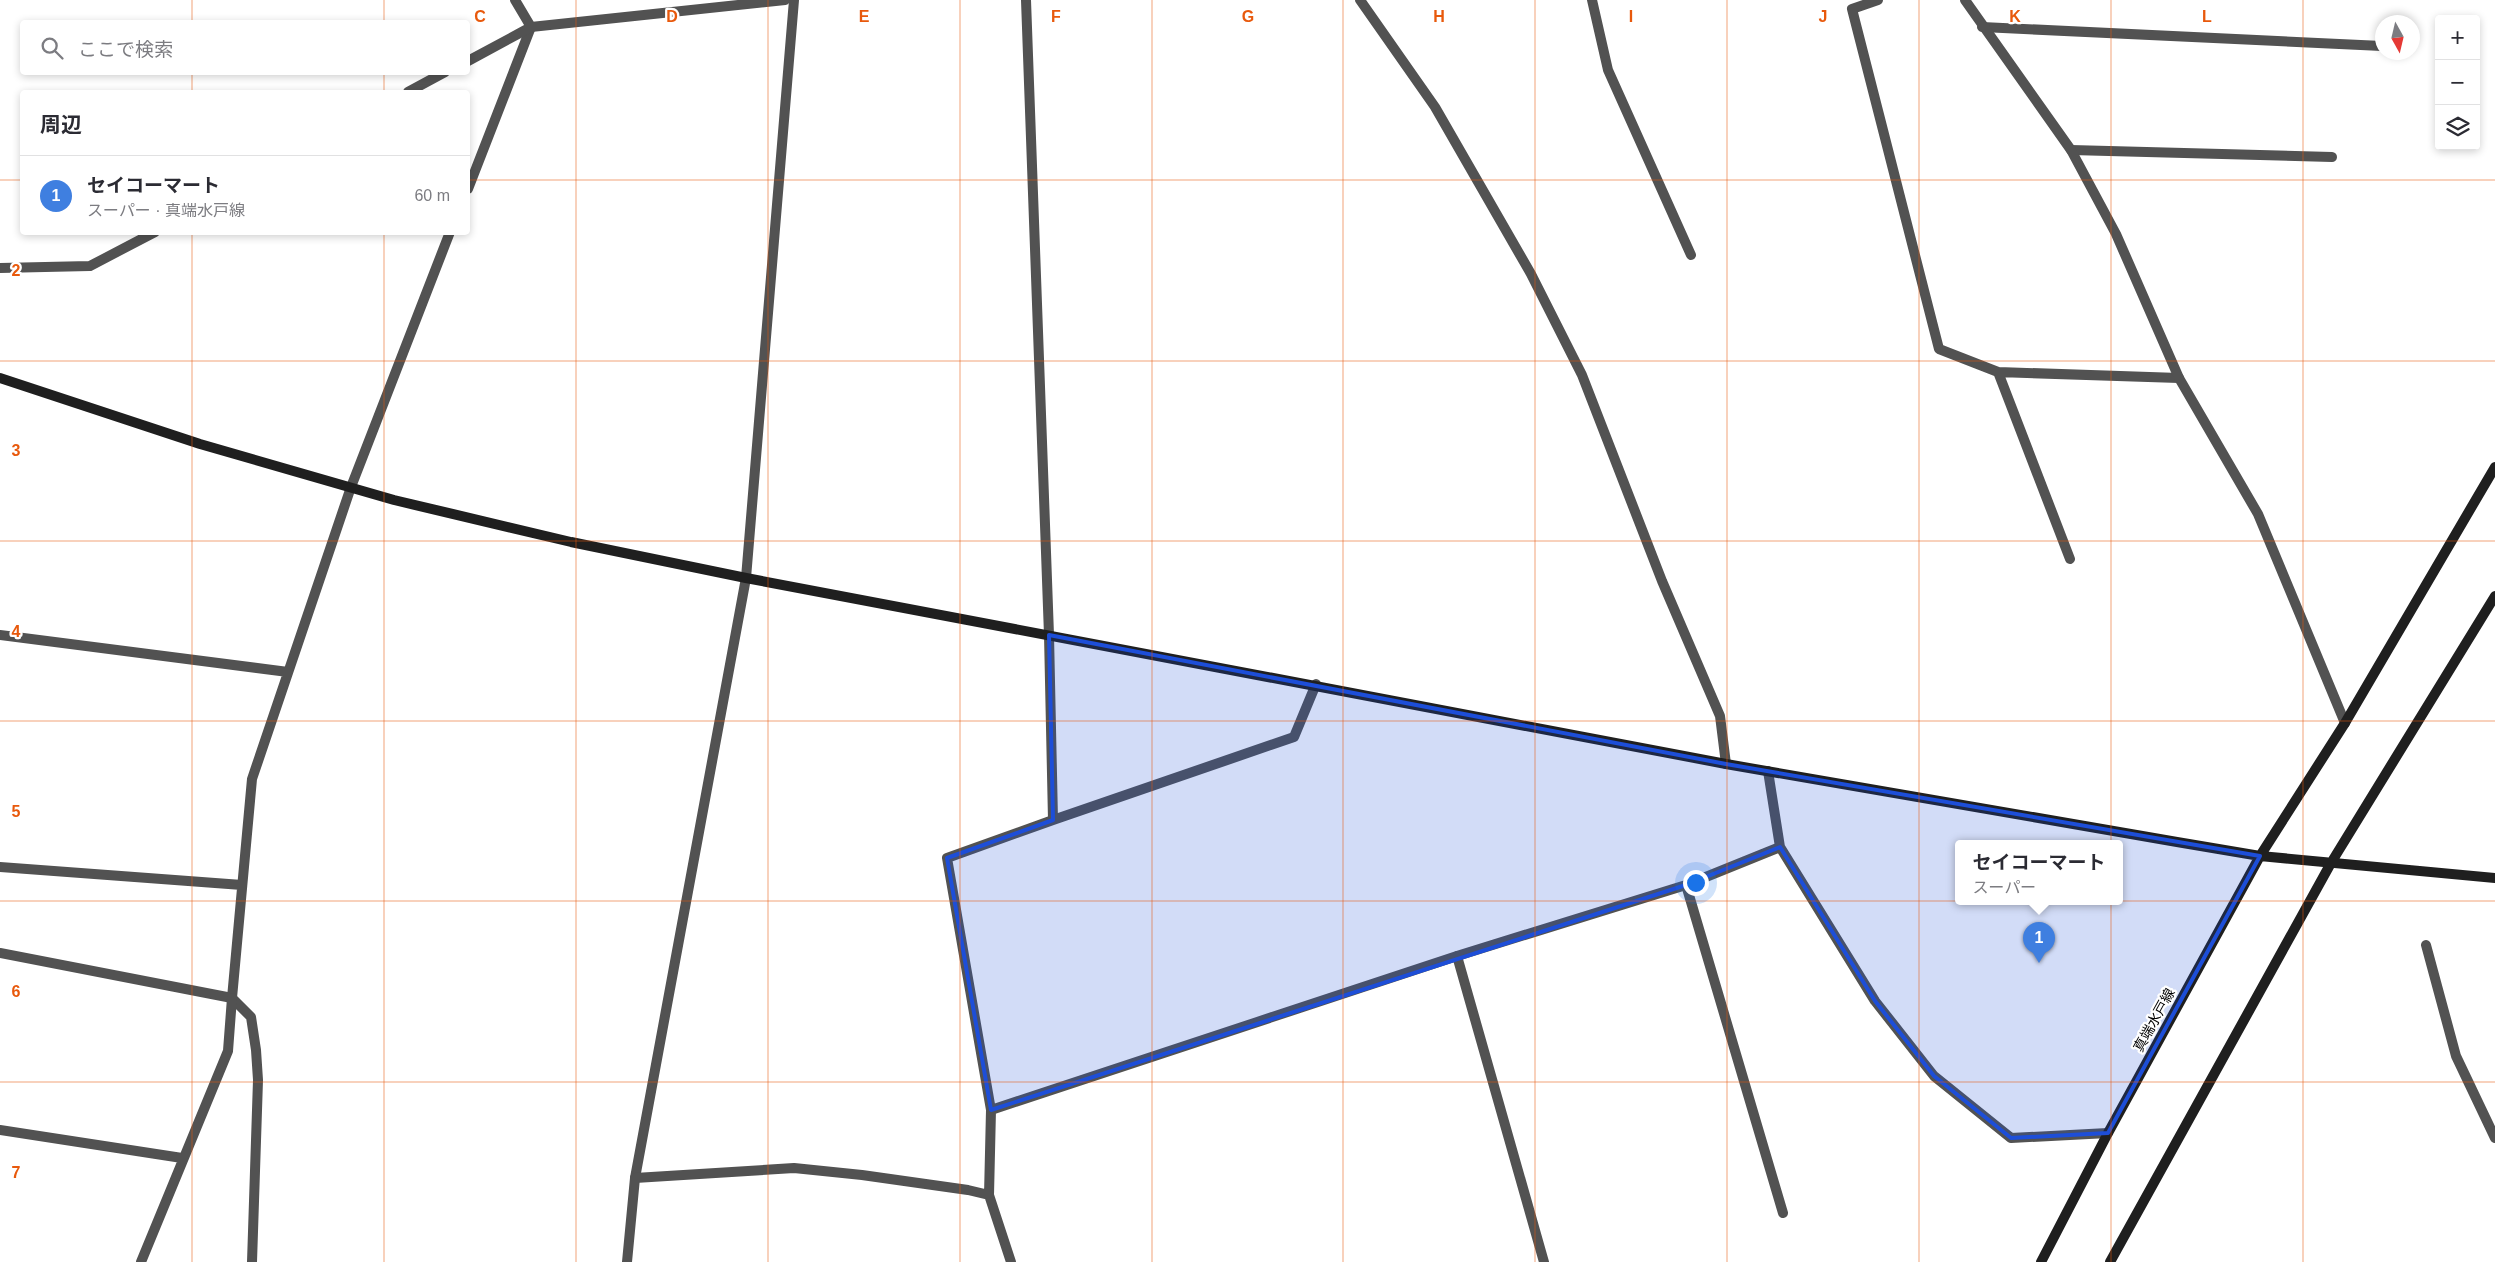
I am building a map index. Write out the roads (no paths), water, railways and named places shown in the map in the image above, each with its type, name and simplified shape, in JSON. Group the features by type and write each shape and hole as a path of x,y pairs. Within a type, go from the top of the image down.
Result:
{"street":[{"path":"515,0 531,26"},
{"path":"470,59 531,26 785,0"},
{"path":"627,1262 635,1178 746,578 794,0"},
{"path":"1026,0 1049,635 1053,820"},
{"path":"1360,0 1435,107 1531,274 1582,374 1662,580 1720,716 1726,764"},
{"path":"1592,0 1608,70 1690,255"},
{"path":"1878,0 1852,8 1939,349 1998,372 2179,378"},
{"path":"1965,0 1982,27 2071,150 2116,234 2179,378 2258,514 2345,723"},
{"path":"470,184 531,26"},
{"path":"1982,27 2375,46"},
{"path":"412,90 439,75"},
{"path":"2071,150 2332,157"},
{"path":"0,268 90,266 149,235"},
{"path":"141,1262 182,1158 228,1051 252,779 351,487 449,235"},
{"path":"1998,372 2070,559"},
{"path":"0,378 200,444 394,500 571,542 746,578 1316,684 1726,764 2260,856 2495,878"},
{"name":"真端水戸線","path":"2041,1262 2108,1133 2260,856 2345,723 2495,467"},
{"path":"2110,1262 2332,863 2495,596"},
{"path":"0,635 288,672"},
{"path":"1011,1262 989,1195 991,1110 948,858 1294,737 1316,684"},
{"path":"1768,771 1780,847 1875,1002 1934,1076 2011,1138 2108,1133"},
{"path":"991,1110 1457,956 1686,886 1780,847"},
{"path":"0,867 242,885"},
{"path":"1686,886 1783,1213"},
{"path":"2426,945 2456,1056 2495,1138"},
{"path":"0,953 232,998 251,1017 258,1080 252,1262"},
{"path":"1457,956 1544,1262"},
{"path":"0,1130 182,1158"},
{"path":"635,1178 794,1168 862,1175 989,1195"}],"place":[{"name":"セイコーマート","path":"2039,963"}]}
